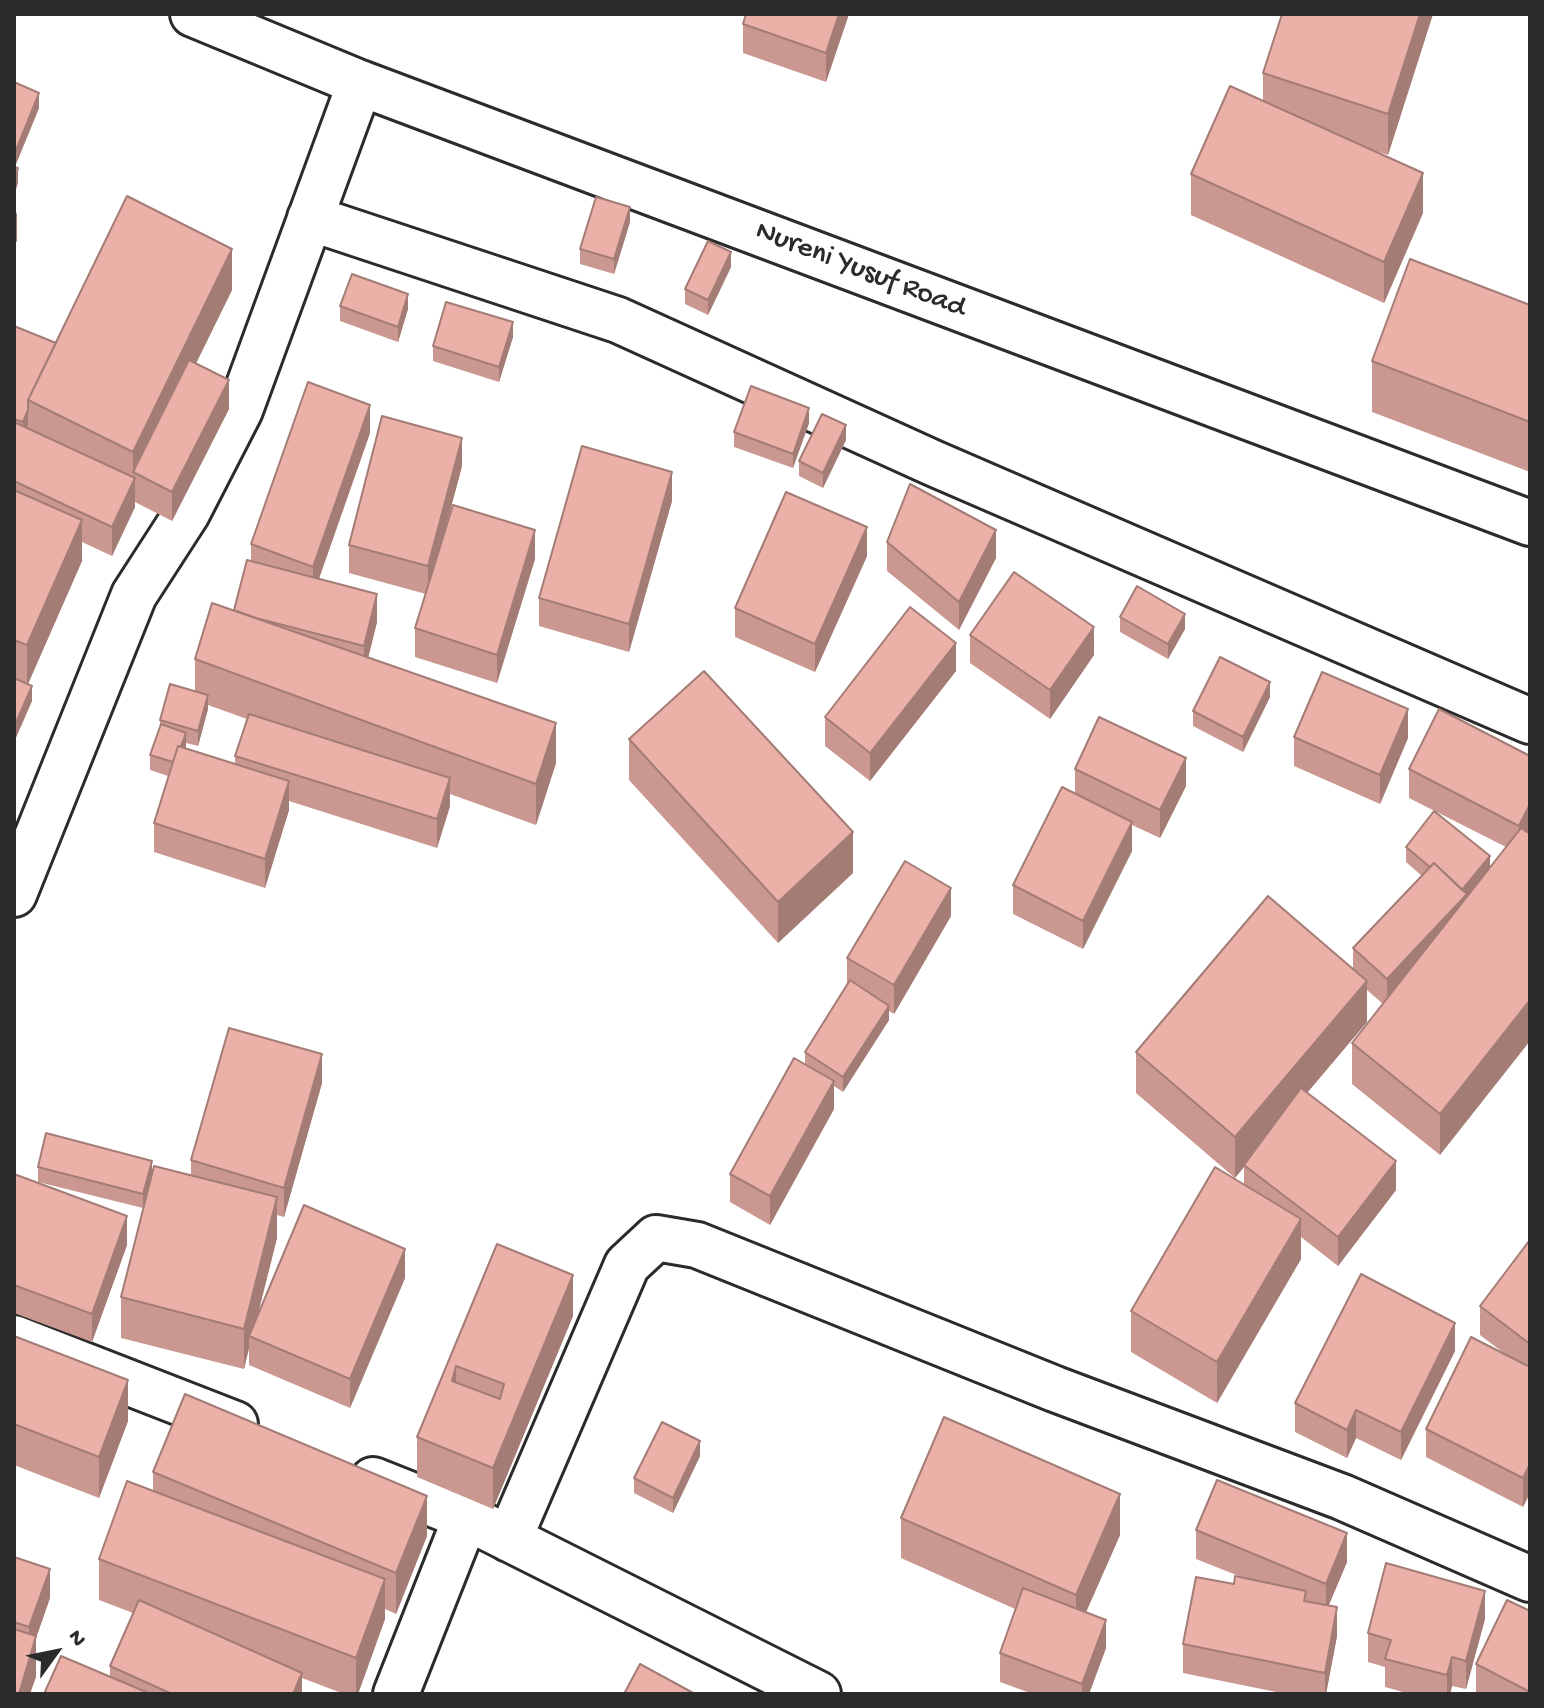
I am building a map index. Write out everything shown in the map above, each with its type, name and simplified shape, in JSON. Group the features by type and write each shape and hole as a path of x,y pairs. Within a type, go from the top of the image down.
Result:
{"street":[{"name":"Nureni Yusuf Road","path":"193,14 360,83 1530,523"},
{"path":"14,894 134,595 187,513 240,410 360,83"},
{"path":"310,218 618,320 933,463 1530,721"},
{"path":"509,1539 627,1265 656,1238 697,1245 1055,1389 1342,1497 1530,1579"},
{"path":"14,1338 274,1440"},
{"path":"333,1464 466,1517 818,1694"},
{"path":"396,1694 466,1517"}],"building":[{"path":"746,14 839,14 826,53 743,24"},
{"path":"1282,14 1420,14 1388,114 1263,73"},
{"path":"14,82 39,93 16,150 14,149"},
{"path":"1230,86 1423,173 1384,262 1191,174"},
{"path":"127,196 232,249 133,452 28,400"},
{"path":"596,197 630,207 614,259 580,249"},
{"path":"708,241 731,252 708,300 685,289"},
{"path":"1410,259 1530,305 1530,422 1372,361"},
{"path":"352,274 408,294 398,327 340,306"},
{"path":"446,302 513,322 499,367 433,346"},
{"path":"14,326 56,343 28,400 23,422 14,419"},
{"path":"189,360 229,380 172,492 133,472"},
{"path":"308,382 370,405 313,567 251,544"},
{"path":"751,386 809,408 793,454 734,432"},
{"path":"822,414 846,425 823,473 799,461"},
{"path":"382,416 462,438 428,566 349,545"},
{"path":"14,422 135,478 112,527 14,481"},
{"path":"582,446 672,472 629,624 539,598"},
{"path":"910,484 996,530 959,602 887,542"},
{"path":"14,490 82,520 27,645 14,640"},
{"path":"786,492 867,527 815,644 735,608"},
{"path":"453,505 535,530 497,655 415,628"},
{"path":"247,560 377,594 364,646 234,610"},
{"path":"1014,572 1094,627 1050,690 970,635"},
{"path":"1137,586 1185,614 1168,644 1120,617"},
{"path":"212,603 556,723 536,784 195,659"},
{"path":"910,607 956,643 870,753 825,717"},
{"path":"1220,657 1270,682 1243,737 1193,711"},
{"path":"704,671 853,832 778,902 629,739"},
{"path":"1322,672 1408,709 1380,775 1294,737"},
{"path":"14,678 32,686 14,727"},
{"path":"170,684 208,695 198,731 160,720"},
{"path":"1439,709 1530,756 1530,804 1519,826 1409,769"},
{"path":"249,714 450,778 437,819 235,756"},
{"path":"1099,717 1186,758 1160,810 1075,769"},
{"path":"161,724 186,733 173,762 150,755"},
{"path":"178,746 289,781 265,859 154,823"},
{"path":"1062,787 1132,822 1083,921 1013,885"},
{"path":"1434,811 1490,856 1462,890 1434,863 1430,867 1406,847"},
{"path":"1521,828 1530,834 1530,1000 1440,1114 1352,1043"},
{"path":"905,861 951,888 894,985 847,958"},
{"path":"1434,863 1467,894 1387,979 1353,948"},
{"path":"1268,896 1367,981 1235,1137 1136,1052"},
{"path":"850,980 889,1006 843,1077 805,1052"},
{"path":"229,1028 322,1054 284,1188 191,1160"},
{"path":"794,1058 834,1081 770,1196 730,1174"},
{"path":"1301,1088 1396,1161 1338,1237 1244,1165"},
{"path":"46,1133 152,1161 143,1194 38,1167"},
{"path":"154,1166 277,1197 244,1329 121,1297"},
{"path":"1215,1167 1301,1219 1217,1362 1131,1311"},
{"path":"14,1174 127,1216 92,1314 14,1285"},
{"path":"304,1205 405,1249 350,1379 249,1336"},
{"path":"1530,1242 1530,1344 1480,1306"},
{"path":"497,1244 573,1275 493,1468 417,1437","holes":["456,1366 504,1384 500,1399 452,1381"]},
{"path":"1361,1274 1455,1323 1401,1432 1356,1410 1347,1430 1295,1403"},
{"path":"14,1336 128,1380 99,1457 14,1424"},
{"path":"1471,1337 1530,1367 1530,1464 1523,1478 1426,1429"},
{"path":"185,1394 427,1496 396,1573 153,1472"},
{"path":"944,1417 1120,1494 1076,1595 901,1518"},
{"path":"662,1422 700,1441 673,1498 634,1478"},
{"path":"1217,1480 1347,1533 1326,1584 1196,1530"},
{"path":"127,1481 385,1579 356,1658 99,1559"},
{"path":"14,1557 50,1569 29,1627 14,1622"},
{"path":"1386,1563 1485,1591 1466,1661 1452,1657 1447,1675 1385,1659 1391,1640 1368,1633"},
{"path":"1235,1576 1306,1591 1304,1601 1337,1607 1325,1673 1183,1644 1196,1577 1234,1584"},
{"path":"1023,1588 1106,1620 1082,1684 1000,1653"},
{"path":"139,1600 302,1673 293,1694 172,1694 110,1666"},
{"path":"1507,1600 1530,1611 1530,1692 1476,1664"},
{"path":"14,1629 36,1636 19,1694 14,1694"},
{"path":"61,1656 151,1694 44,1694"},
{"path":"640,1664 695,1694 624,1694"}]}
